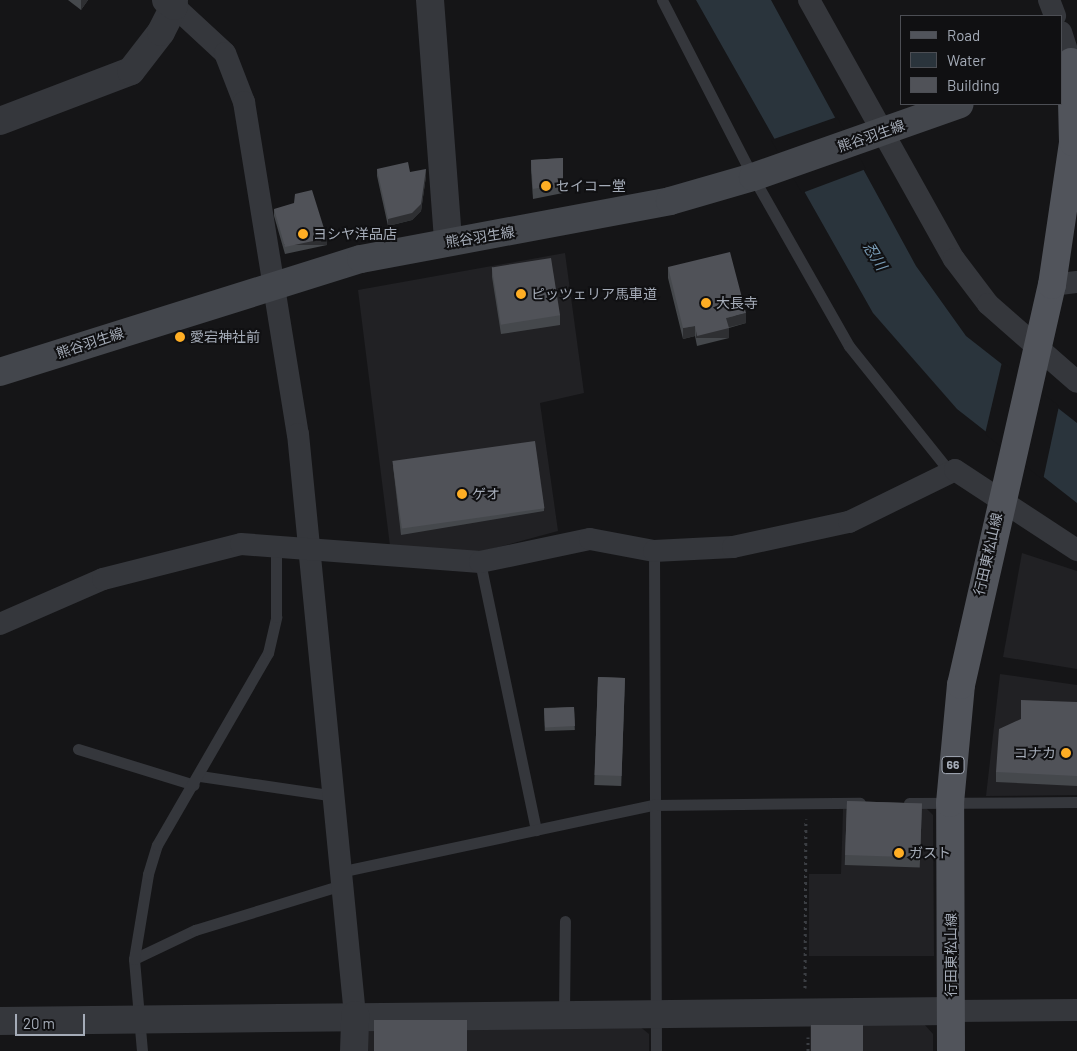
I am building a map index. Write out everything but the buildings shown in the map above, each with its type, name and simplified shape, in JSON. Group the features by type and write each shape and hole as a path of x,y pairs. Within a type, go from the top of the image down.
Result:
{"main road":[{"name":"行田東松山線","path":"951,1051 950,802 961,685 1002,491 1036,352 1064,284 1073,142 1070,63"},
{"name":"熊谷羽生線","path":"0,372 274,284 448,241 610,216 757,175 957,105"}],"street":[{"path":"430,0 448,241"},
{"path":"809,0 878,134 935,231 988,304 1036,352 1077,382"},
{"path":"1049,0 1055,15"},
{"path":"0,122 131,71 152,49 172,2 208,33 225,53 237,77 274,284 312,548 345,877 355,1015 354,1051"},
{"path":"1062,35 1070,63"},
{"path":"0,624 104,579 170,560 240,544 276,545 480,562 590,540 654,551 733,547 850,522 949,471 955,470 1002,491 1077,550"},
{"path":"0,1021 655,1011 808,1013 1077,1010"}],"lane":[{"path":"662,0 849,346 949,471"},
{"path":"142,1051 136,1020 134,959 157,844 255,681 272,642 276,545"},
{"path":"654,551 653,805 656,1051"},
{"path":"480,562 536,830"},
{"path":"78,749 197,780 336,796"},
{"path":"899,803 1077,802"},
{"path":"134,959 195,930 345,877 536,830 653,805 871,803"},
{"path":"564,1012 565,921"}],"path":[{"path":"806,803 808,1051"}],"shaded area":[{"path":"565,253 584,393 540,403 558,531 476,553 390,546 358,290"},
{"path":"1022,553 1077,571 1077,669 1003,657"},
{"path":"1000,674 1077,685 1077,795 986,796"},
{"path":"843,809 927,809 933,815 934,956 809,956 809,874 841,874"},
{"path":"810,1024 924,1024 933,1034 933,1051 810,1051"},
{"path":"638,1025 649,1034 649,1051 364,1051 363,1035 371,1029"}],"water":[{"name":"忍川","path":"696,0 771,0 916,266 966,336 1077,423 1077,503 957,409 873,313"}],"pier":[{"path":"837,117 866,169 802,193 771,140"},
{"path":"1002,362 1059,406 1043,480 985,434"}],"place":[{"name":"セイコー堂","path":"546,186"},
{"name":"ヨシヤ洋品店","path":"303,234"},
{"name":"ピッツェリア馬車道","path":"521,294"},
{"name":"大長寺","path":"706,303"},
{"name":"愛宕神社前","path":"180,337"},
{"name":"ゲオ","path":"462,494"},
{"name":"コナカ","path":"1066,753"},
{"name":"ガスト","path":"899,853"}]}
